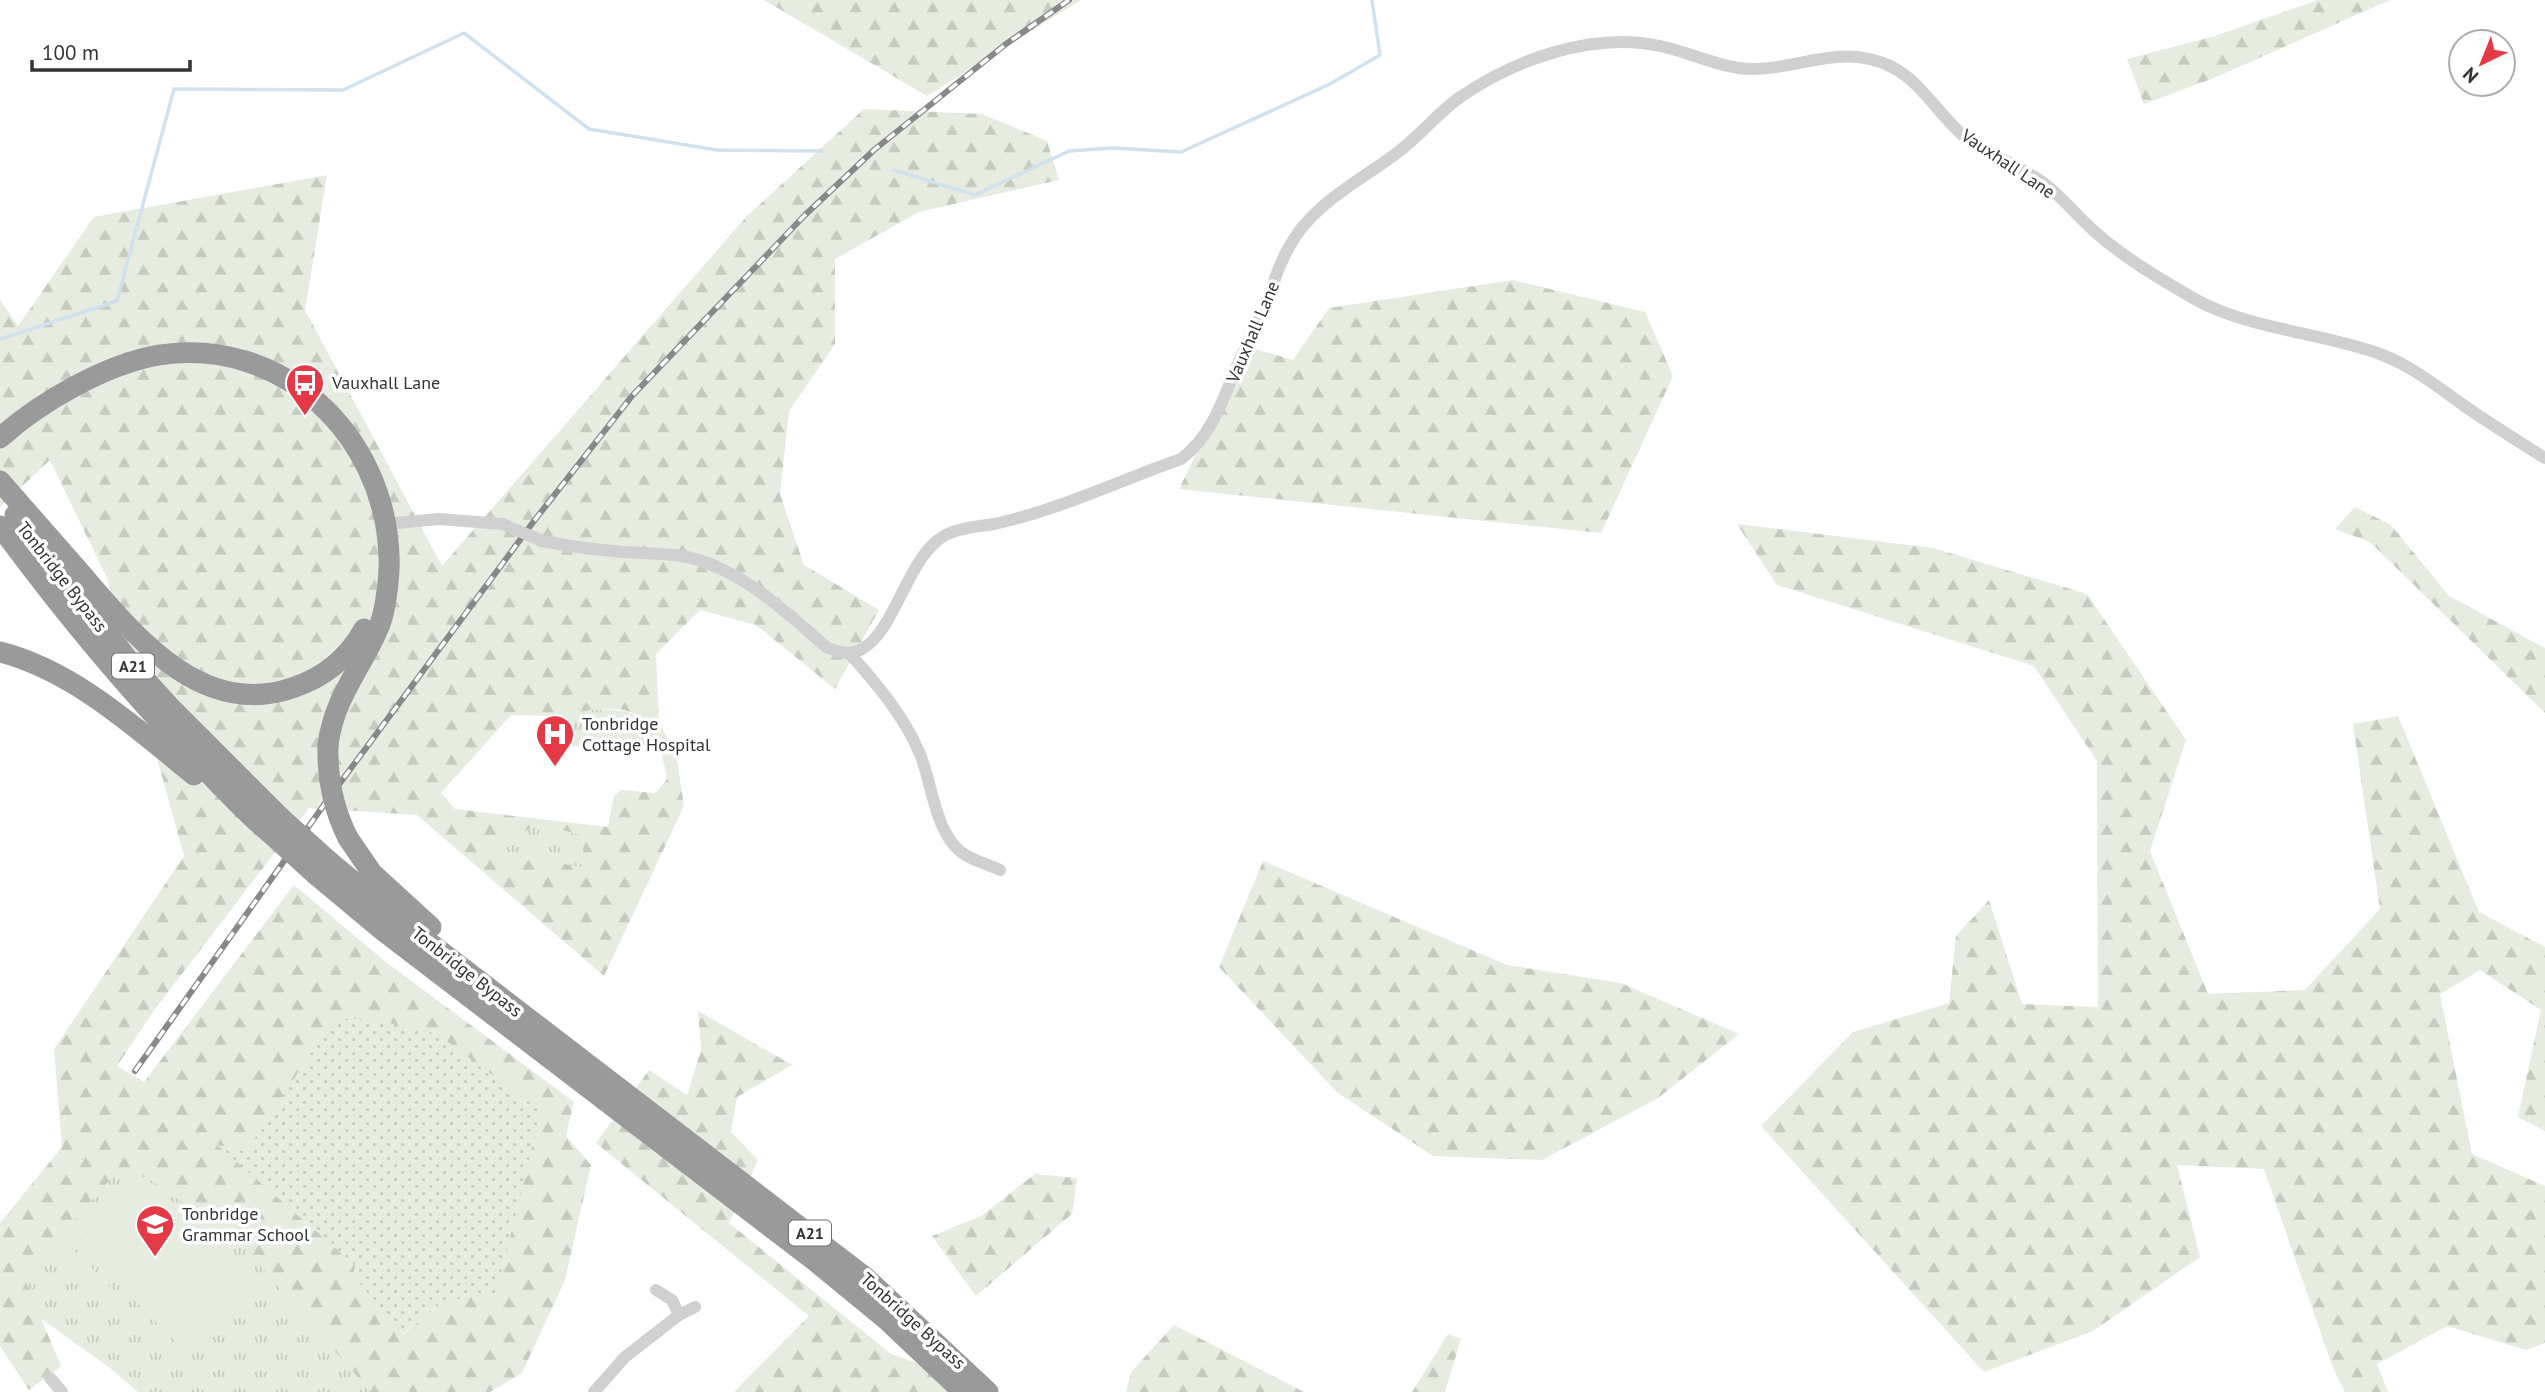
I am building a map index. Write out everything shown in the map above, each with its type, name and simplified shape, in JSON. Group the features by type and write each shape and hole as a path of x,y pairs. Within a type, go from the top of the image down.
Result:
{"highway":[{"path":"0,438 71,388 108,370 137,360 187,353 235,358 279,375 317,401 336,419 365,461 374,481 386,524 389,556 385,606 380,623 337,703 327,762 334,806 348,838 372,873 600,1073"},
{"path":"3,492 146,645 183,674 224,691 246,695 267,694 305,684 321,676 343,657 361,635 386,587"},
{"name":"Tonbridge Bypass","path":"3,492 34,542 133,666 272,827"},
{"name":"Tonbridge Bypass","path":"0,526 52,596 132,693 272,827 322,868 396,917 865,1277 988,1392"},
{"path":"0,652 56,675 86,692 272,827"},
{"name":"Tonbridge Bypass","path":"322,868 382,930 815,1261 888,1321 963,1392"}],"street":[{"name":"Vauxhall Lane","path":"850,653 863,649 876,636 925,554 944,535 1058,507 1181,459 1191,452 1228,393 1235,369 1265,307 1286,250 1313,217 1349,186 1402,148 1457,99 1478,85 1544,56 1596,44 1629,41 1655,45 1747,69 1842,55 1888,65 1919,85 1969,140 2045,184 2096,233 2196,300 2238,316 2331,339 2404,364 2482,418 2545,457"},
{"path":"386,524 439,519 503,524 542,541 587,548 682,556 728,573 763,594 826,646 835,651 850,653 880,688 920,754 932,797 952,843 962,853 1000,870"},
{"path":"656,1290 672,1300 679,1315"},
{"path":"594,1392 625,1357 679,1315 695,1307"},
{"path":"50,1378 62,1392"}],"green space":[{"path":"764,0 1081,0 927,96"},
{"path":"2318,0 2390,0 2214,78 2144,104 2127,59 2215,36"},
{"path":"864,109 982,114 1047,141 1059,180 919,212 835,259 835,344 789,411 780,494 804,565 879,610 835,689 756,625 700,610 656,654 659,723 676,754 684,806 604,976 417,815 309,808 155,1009 117,1066 144,1082 294,885 386,962 574,1102 566,1136 591,1165 565,1280 522,1373 490,1392 371,1392 239,1242 152,1181 119,1169 24,1278 61,1366 29,1390 0,1346 0,1223 62,1147 54,1049 184,856 107,578 50,460 0,507 0,300 18,326 94,217 327,175 305,310 442,566 746,217","holes":["595,709 628,711 646,722 656,739 667,779 655,793 621,790 614,796 608,827 455,809 441,793 511,715 559,716","538,825 584,835 582,867 498,854 504,837 517,835","218,1145 246,1152 496,1293 444,1301 402,1335 355,1265"]},
{"path":"1513,280 1645,312 1673,376 1601,533 1179,489 1248,347 1293,360 1329,308"},
{"path":"2355,507 2391,525 2449,596 2545,648 2545,713 2370,542 2335,529"},
{"path":"1737,524 1933,548 2087,594 2186,740 2150,851 2208,994 2305,990 2380,909 2353,724 2398,716 2479,912 2545,947 2545,1131 2518,1117 2541,1010 2480,970 2440,994 2472,1154 2545,1186 2545,1343 2526,1350 2447,1326 2377,1364 2388,1392 2345,1392 2333,1368 2264,1169 2177,1165 2200,1257 2093,1331 1984,1372 1761,1126 1853,1032 1949,1003 1956,936 1989,900 2022,1004 2098,1007 2097,761 2034,666 1777,585"},
{"path":"594,709 627,711 646,721 660,743 645,741 644,746 611,741 609,750 566,745 559,738 559,716"},
{"path":"538,825 584,835 582,868 498,854 504,837 517,835"},
{"path":"1263,861 1507,965 1621,983 1739,1034 1658,1098 1542,1160 1433,1156 1337,1092 1219,967"},
{"path":"698,1011 792,1065 737,1097 731,1132 758,1160 729,1223 891,1354 1000,1392 734,1392 809,1316 596,1143 649,1070 687,1095 701,1050"},
{"path":"333,1019 372,1019 437,1034 541,1111 496,1294 444,1301 401,1335 353,1275 355,1265 216,1144 246,1152"},
{"name":"Tonbridge Grammar School","path":"115,1140 247,1223 387,1392 138,1392 110,1368 8,1295"},
{"path":"1035,1174 1077,1178 1072,1214 976,1296 932,1236 981,1216"},
{"path":"144,1176 253,1284 186,1352 77,1243"},
{"path":"69,1246 187,1363 182,1368 131,1318 128,1321 60,1254"},
{"path":"1174,1325 1304,1392 1126,1392 1131,1372"},
{"path":"1448,1334 1461,1339 1445,1392 1412,1392"}],"waterway":[{"path":"894,170 975,195 1069,151 1113,148 1181,152 1330,84 1380,55 1372,0"},
{"path":"0,339 117,301 174,89 343,90 464,33 589,129 717,150 821,151"}],"railway":[{"path":"135,1071 326,802 534,521 632,396 805,215 874,150 1006,44 1069,0"}],"place":[{"name":"Vauxhall Lane","path":"305,417"},
{"name":"Tonbridge Cottage Hospital","path":"555,768"},
{"name":"Tonbridge Grammar School","path":"155,1258"}]}
